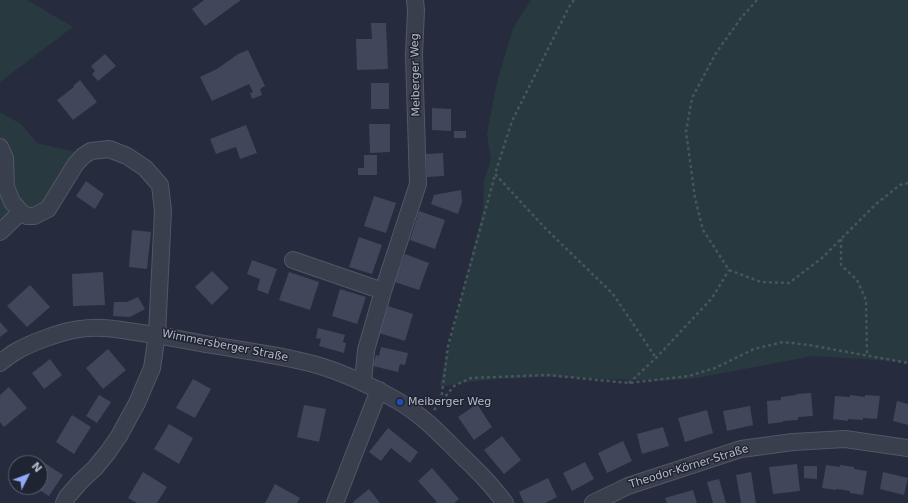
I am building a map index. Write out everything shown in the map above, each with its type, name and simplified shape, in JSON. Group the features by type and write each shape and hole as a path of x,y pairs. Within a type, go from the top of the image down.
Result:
{"street":[{"name":"Meiberger Weg","path":"363,382 366,350 383,291 418,184 414,56 415,0"},
{"path":"0,147 5,158 6,188 12,202 21,212 0,232"},
{"name":"Wimmersberger Straße","path":"21,212 27,216 34,216 48,209 75,165 82,156 90,151 109,149 127,156 145,168 160,185 163,211 157,334 302,361 337,371 363,382 400,402 445,438 474,467 505,503"},
{"path":"294,260 383,291"},
{"path":"0,363 16,352 36,342 58,334 79,329 101,327 157,334 152,368 137,403 119,436 95,468 80,482 67,497 64,503"},
{"path":"335,503 379,390"},
{"name":"Theodor-Körner-Straße","path":"594,503 628,486 741,449 793,442 845,439 908,448"}],"path":[{"path":"441,402 448,346 512,121 569,7 574,0"},
{"path":"757,0 740,18 716,53 692,98 686,132 695,198 703,230 729,270 761,282 789,283 822,258 858,220 876,204 900,185 908,183"},
{"path":"496,174 545,228 613,294 656,358"},
{"path":"841,239 841,265 857,280 866,300 867,356"},
{"path":"629,383 656,358 712,298 729,270"},
{"path":"425,421 454,386 471,378 547,375 629,383 689,376 715,368 754,349 783,342 809,345 908,363"}],"shaded area":[{"path":"0,0 27,0 73,27 0,82"},
{"path":"531,0 908,0 908,362 813,356 697,378 661,381 550,377 497,379 439,387 483,210 484,180 491,160 487,134 496,86 513,28"},
{"path":"0,112 21,124 37,143 75,152 57,185 42,207 30,210 23,205 0,218"}],"building":[{"path":"204,0 241,0 205,26 192,9"},
{"path":"371,23 386,23 388,69 357,70 356,39 372,39"},
{"path":"248,50 265,86 260,89 262,95 252,99 250,93 253,92 249,84 212,101 200,77 217,69 238,54"},
{"path":"105,54 116,66 98,81 92,74 95,71 91,66"},
{"path":"80,80 97,102 73,120 57,100 74,87 73,86"},
{"path":"371,83 389,83 389,109 371,109"},
{"path":"432,108 451,109 451,131 432,130"},
{"path":"369,124 390,124 390,152 370,153"},
{"path":"246,125 257,153 240,159 236,147 216,154 210,139"},
{"path":"454,131 466,131 466,138 454,138"},
{"path":"443,153 444,176 427,177 426,154"},
{"path":"364,155 377,155 377,175 358,175 358,168 364,168"},
{"path":"86,181 104,194 95,209 76,196"},
{"path":"461,190 462,202 458,214 431,204 434,195"},
{"path":"374,196 396,203 386,233 364,226"},
{"path":"419,211 445,220 435,249 410,240"},
{"path":"132,230 151,232 147,269 129,267"},
{"path":"359,237 382,245 372,274 349,267"},
{"path":"405,254 429,263 419,290 395,282"},
{"path":"252,260 277,269 268,294 257,290 260,279 247,274"},
{"path":"212,271 229,288 212,305 195,287"},
{"path":"103,272 105,305 73,306 72,274"},
{"path":"289,272 319,282 310,310 279,300"},
{"path":"30,285 50,307 27,327 7,306"},
{"path":"340,289 366,297 357,324 332,316"},
{"path":"138,297 145,309 130,317 113,316 114,302 127,302"},
{"path":"388,306 413,314 405,341 379,333"},
{"path":"0,322 8,331 0,337"},
{"path":"318,328 345,335 343,342 346,343 344,353 319,346 321,339 316,338"},
{"path":"381,347 408,353 405,365 400,364 398,372 373,366 376,355 379,356"},
{"path":"108,349 126,370 103,389 86,368"},
{"path":"50,359 62,375 44,389 32,373"},
{"path":"193,379 211,389 195,418 176,408"},
{"path":"9,387 27,408 4,427 0,422 0,395"},
{"path":"811,393 813,416 798,417 798,420 768,424 767,401 781,400 781,397 796,394"},
{"path":"99,395 111,402 97,423 86,416"},
{"path":"850,395 865,397 865,395 880,396 877,419 848,419 848,421 833,419 835,396 850,397"},
{"path":"897,401 908,404 908,425 893,421"},
{"path":"477,404 492,427 474,440 458,417"},
{"path":"304,405 326,409 319,442 297,437"},
{"path":"750,406 753,425 727,431 723,411"},
{"path":"707,410 713,433 685,442 678,418"},
{"path":"72,415 91,427 74,454 56,442"},
{"path":"169,424 193,438 179,464 154,449"},
{"path":"663,427 669,446 642,454 637,434"},
{"path":"388,428 418,452 410,463 391,448 381,461 369,452"},
{"path":"502,436 521,460 504,474 484,450"},
{"path":"623,441 632,461 607,473 598,453"},
{"path":"585,462 594,479 572,491 563,473"},
{"path":"797,464 800,491 773,494 769,467"},
{"path":"48,465 63,475 49,496 47,495"},
{"path":"826,465 854,467 854,469 867,471 863,495 850,493 850,491 822,488"},
{"path":"804,466 817,466 817,479 804,478"},
{"path":"432,468 459,499 454,503 435,503 437,502 418,481"},
{"path":"143,472 167,487 157,503 137,503 128,498"},
{"path":"751,472 756,503 741,503 736,475"},
{"path":"883,472 908,478 904,495 880,489"},
{"path":"548,478 557,497 545,503 524,503 519,492"},
{"path":"719,479 726,503 713,503 707,482"},
{"path":"275,484 300,498 297,503 265,503"},
{"path":"369,489 380,503 353,502"},
{"path":"693,490 697,503 667,503 665,498"}],"place":[{"name":"Meiberger Weg","path":"400,402"}]}
